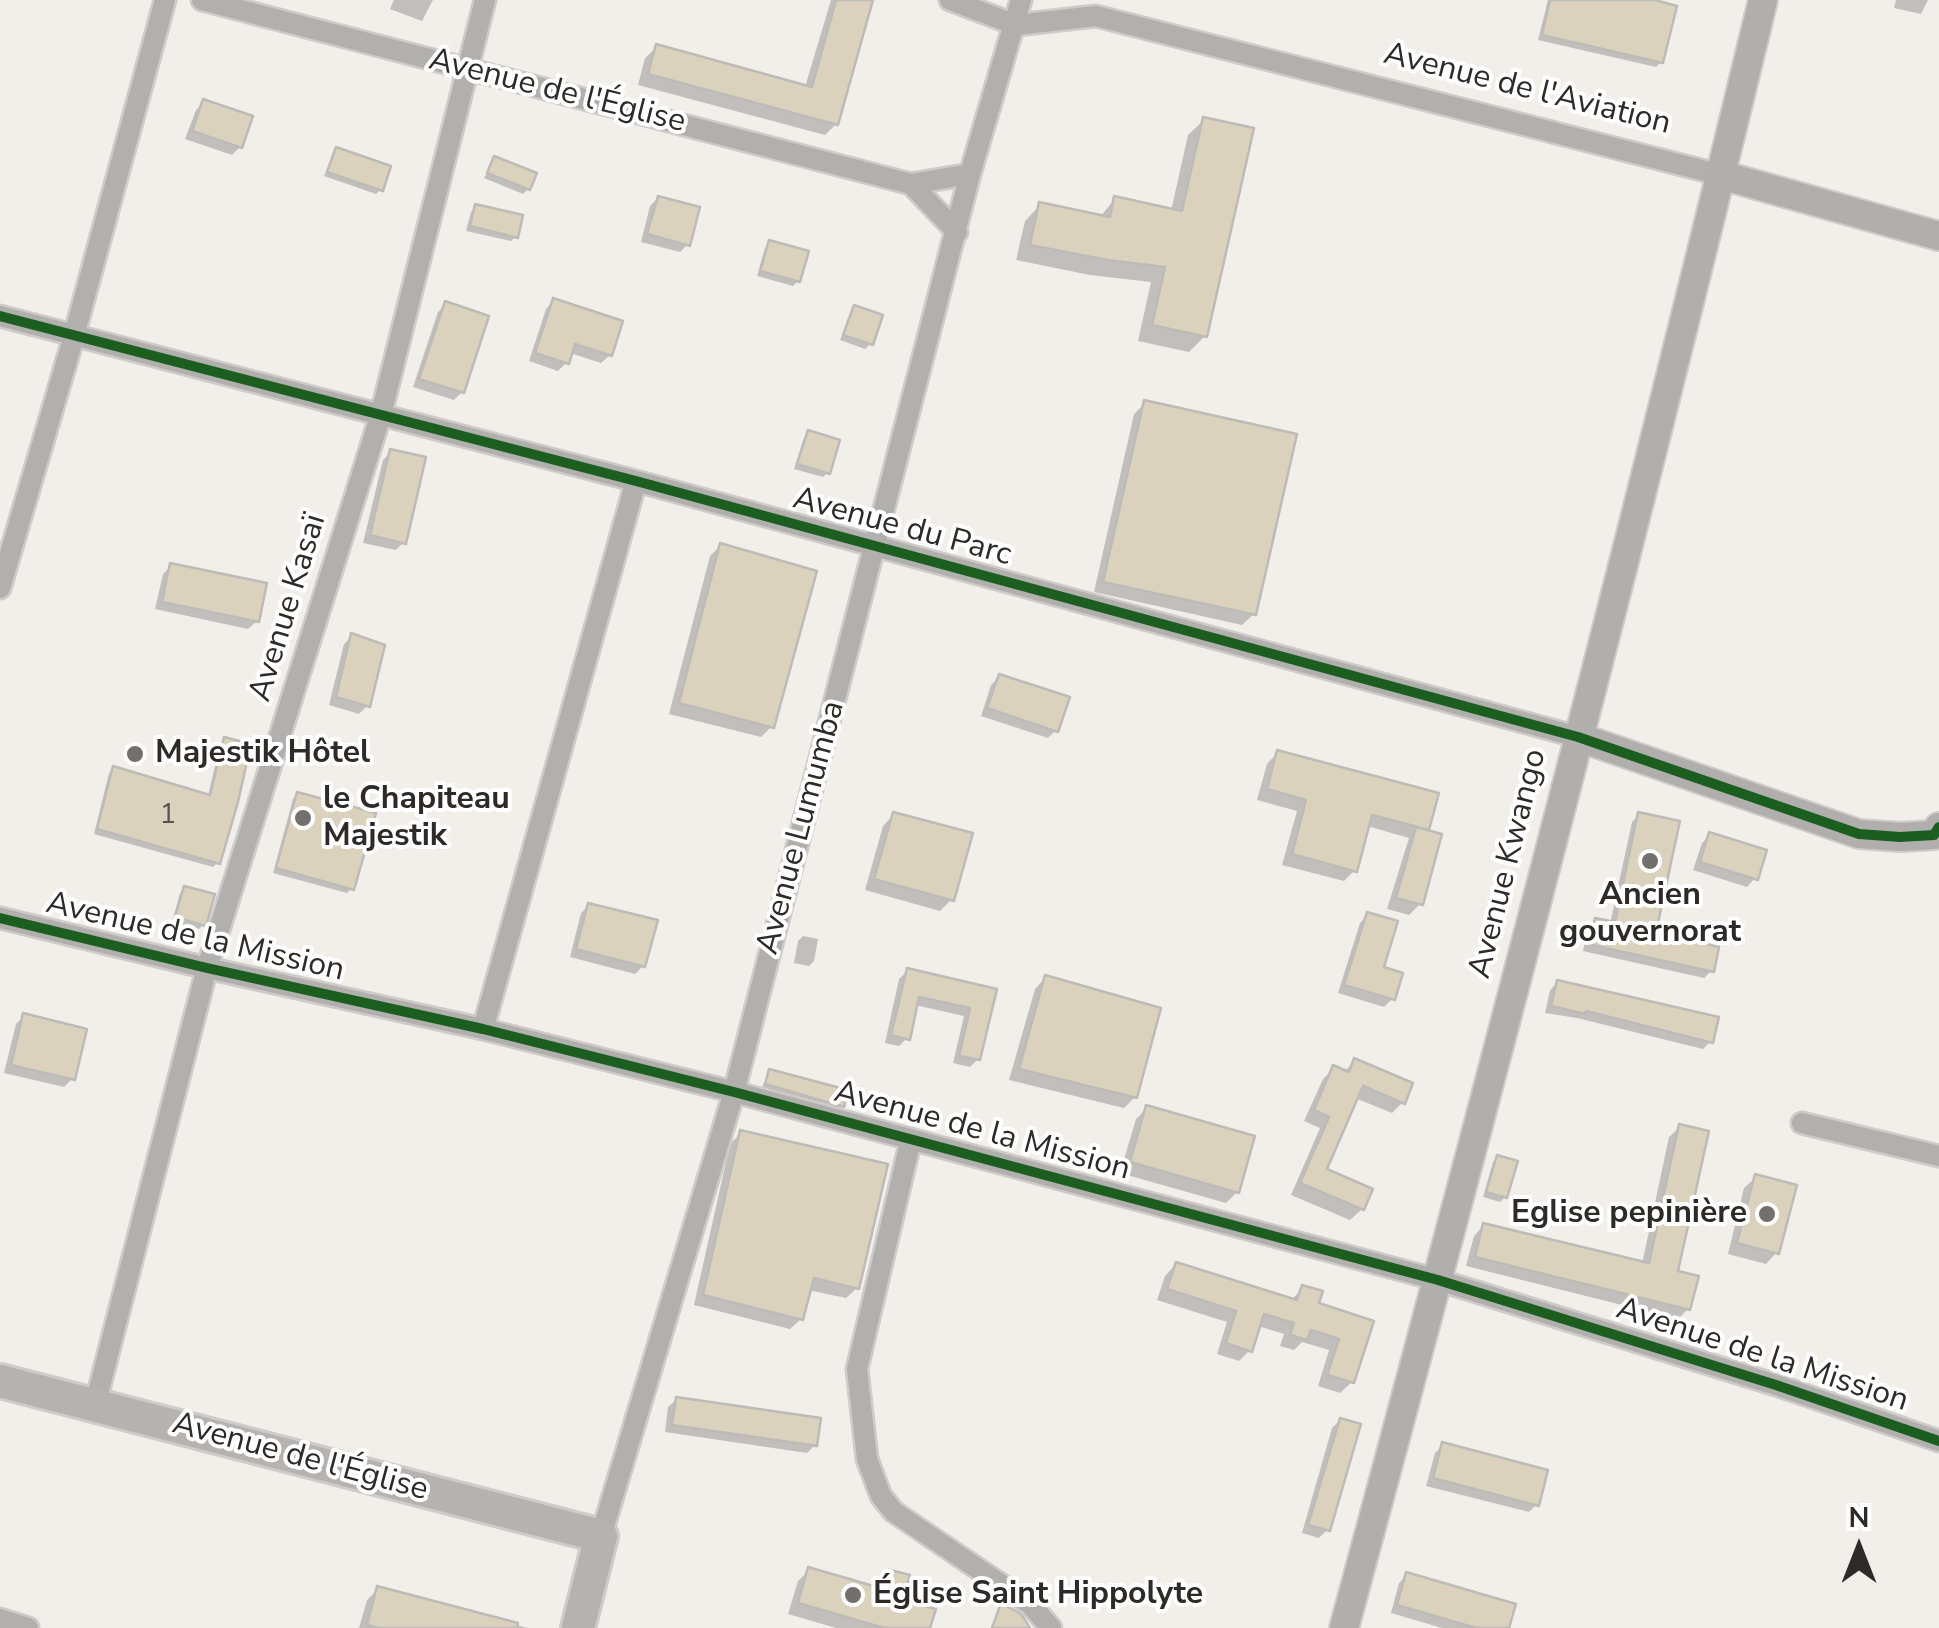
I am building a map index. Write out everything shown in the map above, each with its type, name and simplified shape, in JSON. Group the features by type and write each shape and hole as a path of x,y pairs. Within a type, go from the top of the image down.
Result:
{"main road":[{"name":"Avenue de l'Église","path":"0,1381 601,1536"},
{"name":"Avenue Lumumba","path":"578,1628 601,1536"}],"street":[{"path":"0,588 74,336 165,0"},
{"name":"Avenue de l'Église","path":"202,0 912,184"},
{"name":"Avenue Kasaï","path":"95,1405 208,968 381,414 485,0"},
{"path":"950,0 1016,25"},
{"name":"Avenue Lumumba","path":"601,1536 734,1092 970,174 1021,0"},
{"name":"Avenue de l'Aviation","path":"1078,0 1096,16"},
{"name":"Avenue Kwango","path":"1344,1628 1578,737 1763,0"},
{"name":"Avenue de l'Aviation","path":"1016,25 1096,16 1721,176 1939,236"},
{"path":"912,184 970,174"},
{"path":"912,184 957,232"},
{"name":"Avenue du Parc","path":"0,316 636,481 1578,737 1859,834 1937,836"},
{"path":"484,1029 636,481"},
{"name":"Avenue de la Mission","path":"0,918 484,1029 1438,1280 1776,1384 1939,1441"},
{"path":"1802,1124 1939,1156"},
{"path":"912,1139 858,1369 868,1459 881,1496 894,1512 1030,1604 1051,1628"},
{"path":"0,1618 28,1628"}],"building":[{"path":"836,0 873,0 838,125 648,74 656,44 812,87"},
{"path":"1550,0 1655,0 1677,6 1663,63 1542,35"},
{"path":"203,99 253,116 242,148 192,131"},
{"path":"1203,117 1254,128 1207,337 1152,325 1165,267 1030,245 1039,202 1110,217 1114,196 1182,211"},
{"path":"336,147 391,166 383,191 327,172"},
{"path":"494,156 537,173 530,190 487,173"},
{"path":"658,196 700,207 690,246 647,234"},
{"path":"475,204 523,215 518,238 470,226"},
{"path":"769,240 809,251 800,282 760,271"},
{"path":"553,298 623,321 612,356 575,344 569,364 535,353"},
{"path":"445,301 489,316 464,393 419,379"},
{"path":"854,305 883,315 873,345 843,335"},
{"path":"1144,400 1297,434 1256,615 1103,582"},
{"path":"808,430 840,440 830,474 797,464"},
{"path":"390,449 426,457 406,544 370,535"},
{"path":"720,543 817,571 774,728 679,703"},
{"path":"170,563 267,583 259,622 162,602"},
{"path":"351,633 385,645 370,707 336,697"},
{"path":"999,674 1070,697 1058,732 987,708"},
{"path":"224,737 251,744 220,864 97,829 113,766 210,795"},
{"path":"1277,750 1439,793 1429,830 1372,815 1357,872 1292,854 1306,800 1267,789"},
{"path":"297,792 376,813 354,890 276,868"},
{"path":"893,812 973,833 954,901 874,879"},
{"path":"1638,812 1680,821 1655,937 1674,942 1676,937 1719,947 1714,972 1588,944 1595,918 1615,922"},
{"path":"1416,827 1442,834 1423,905 1396,898"},
{"path":"1709,832 1767,850 1758,880 1700,862"},
{"path":"184,886 215,894 206,926 175,917"},
{"path":"588,903 658,920 645,967 576,949"},
{"path":"1367,912 1398,921 1384,967 1403,973 1395,1000 1344,985"},
{"path":"907,968 997,989 980,1060 959,1056 970,1008 919,997 910,1040 891,1035"},
{"path":"1045,975 1161,1008 1137,1098 1019,1069"},
{"path":"1557,980 1719,1017 1713,1043 1551,1006"},
{"path":"23,1013 87,1029 75,1080 11,1065"},
{"path":"1354,1058 1413,1083 1405,1104 1363,1086 1327,1169 1373,1189 1364,1210 1300,1183 1329,1117 1314,1110 1333,1065 1349,1072"},
{"path":"769,1069 848,1090 844,1107 765,1084"},
{"path":"1146,1105 1255,1136 1239,1193 1130,1162"},
{"path":"1679,1124 1709,1131 1678,1271 1699,1276 1690,1310 1475,1257 1483,1223 1649,1263"},
{"path":"740,1130 888,1164 859,1289 814,1278 803,1320 703,1295"},
{"path":"1497,1155 1518,1161 1507,1198 1486,1192"},
{"name":"Eglise pepinière","path":"1755,1174 1797,1185 1779,1254 1737,1243"},
{"path":"1176,1262 1297,1300 1302,1285 1323,1291 1319,1303 1374,1321 1354,1383 1327,1375 1339,1339 1311,1330 1307,1340 1290,1335 1294,1323 1264,1314 1252,1352 1226,1343 1236,1311 1167,1289"},
{"path":"676,1397 821,1418 817,1446 672,1425"},
{"path":"1340,1418 1361,1424 1330,1531 1308,1525"},
{"path":"1442,1442 1548,1470 1539,1506 1433,1478"},
{"name":"Église Saint Hippolyte","path":"808,1567 884,1589 890,1570 910,1575 903,1600 936,1609 930,1628 884,1628 798,1603"},
{"path":"1406,1572 1516,1604 1509,1628 1476,1628 1397,1605"},
{"path":"377,1586 518,1623 517,1628 367,1625"},
{"path":"1001,1603 1021,1614 1030,1628 992,1628"}],"cycle path":[{"path":"0,316 636,481 1578,737 1859,834 1934,835 1939,827"},
{"path":"0,918 483,1029 734,1092 1438,1280 1776,1385 1939,1441"}],"place":[{"name":"Majestik Hôtel","path":"135,754"},
{"name":"le Chapiteau Majestik","path":"303,818"},
{"name":"Ancien gouvernorat","path":"1650,861"},
{"name":"Eglise pepinière","path":"1767,1214"},
{"name":"Église Saint Hippolyte","path":"853,1595"}]}
